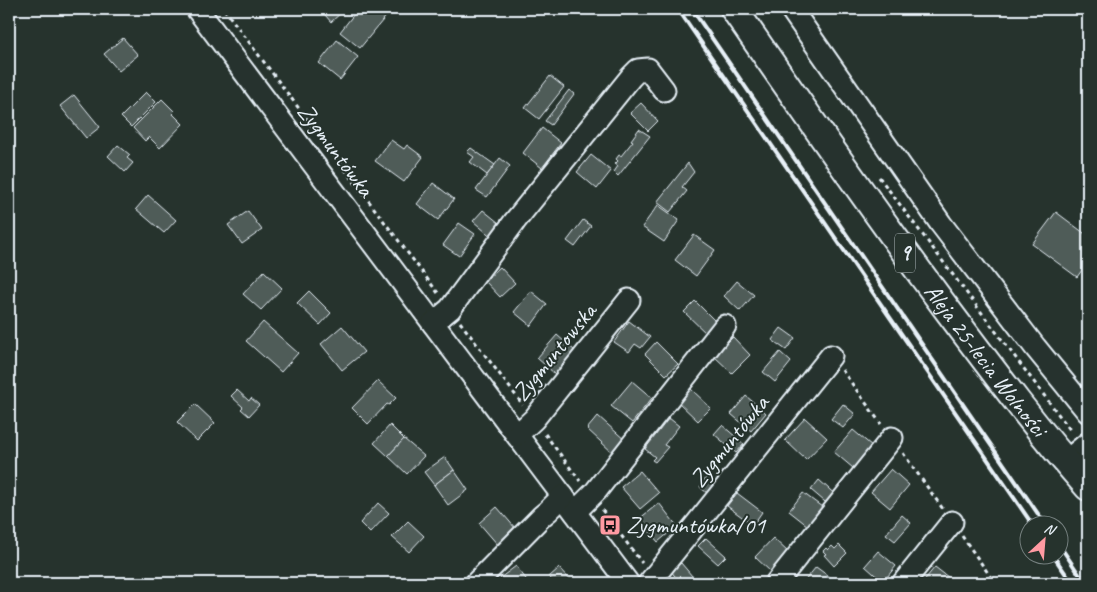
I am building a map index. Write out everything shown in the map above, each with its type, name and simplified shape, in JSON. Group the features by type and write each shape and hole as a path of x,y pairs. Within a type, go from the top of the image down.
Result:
{"main road":[{"name":"Aleja 25-lecia Wolności","path":"734,9 888,231 982,356 1065,462 1088,487"}],"street":[{"name":"Zygmuntówka","path":"197,9 628,583"},
{"path":"791,9 941,224 1035,347 1088,412"},
{"path":"433,323 450,309 515,221 631,77 638,70 648,68 664,90"},
{"name":"Zygmuntowska","path":"517,435 534,419 629,300"},
{"path":"476,583 548,511 569,504 596,491 725,326"},
{"name":"Zygmuntówka","path":"649,583 831,356"},
{"path":"776,583 892,438"},
{"path":"1065,462 1088,443"},
{"path":"902,583 952,522"}],"path":[{"path":"831,356 995,583"}],"building":[{"path":"320,9 339,9 342,12 331,22"},
{"path":"358,9 392,9 360,48 340,32"},
{"path":"123,38 138,55 119,71 104,54"},
{"path":"337,40 358,57 340,80 319,63"},
{"path":"550,76 564,87 539,119 525,108"},
{"path":"569,90 574,94 551,125 545,121"},
{"path":"146,92 156,102 131,127 121,117"},
{"path":"74,95 100,127 86,138 60,106"},
{"path":"162,99 183,124 160,148 149,137 145,141 133,128"},
{"path":"641,103 658,121 648,131 630,113"},
{"path":"542,128 561,143 542,168 523,153"},
{"path":"639,129 650,136 618,176 614,172 618,166 615,164 618,161 616,159 619,155 621,156 633,141 631,140"},
{"path":"391,140 404,149 407,145 423,157 404,182 375,161"},
{"path":"118,145 130,155 127,158 133,163 125,172 108,156"},
{"path":"471,148 495,165 487,175 470,162 474,157 467,152"},
{"path":"591,155 611,171 597,189 577,172"},
{"path":"500,158 510,166 487,197 476,190"},
{"path":"688,163 694,172 682,187 687,191 670,212 657,202"},
{"path":"433,183 454,199 438,220 417,204"},
{"path":"148,195 176,220 164,233 136,209"},
{"path":"658,205 679,220 664,242 642,227"},
{"path":"483,210 504,227 494,239 473,221"},
{"path":"248,211 262,230 242,244 228,225"},
{"path":"1056,212 1088,236 1088,262 1077,277 1032,244"},
{"path":"583,220 591,226 575,247 567,241"},
{"path":"459,223 475,234 459,256 443,245"},
{"path":"694,235 715,250 696,276 675,260"},
{"path":"500,267 515,283 500,297 485,281"},
{"path":"264,271 282,288 261,310 243,294"},
{"path":"737,281 754,295 740,311 724,296"},
{"path":"309,291 331,313 320,325 297,303"},
{"path":"531,291 547,304 531,326 514,312"},
{"path":"695,301 719,325 709,336 684,312"},
{"path":"629,321 650,337 641,348 635,344 629,352 614,342"},
{"path":"263,322 298,353 281,372 246,341"},
{"path":"342,326 364,352 342,370 321,344"},
{"path":"781,328 795,338 786,350 772,340"},
{"path":"557,335 575,351 555,374 537,358"},
{"path":"733,337 750,355 732,373 714,356"},
{"path":"656,342 678,364 666,375 645,354"},
{"path":"780,352 791,362 775,382 763,372"},
{"path":"378,381 396,398 389,405 387,404 368,424 352,408"},
{"path":"632,381 652,398 632,423 611,406"},
{"path":"691,389 711,408 698,421 678,402"},
{"path":"237,390 249,401 251,398 259,405 249,416 241,409 243,407 231,396"},
{"path":"746,396 766,413 751,431 731,414"},
{"path":"195,404 215,423 197,441 177,422"},
{"path":"843,404 855,414 843,428 831,419"},
{"path":"598,416 626,441 614,454 587,429"},
{"path":"669,418 679,426 664,445 668,447 655,462 652,460 655,457 645,449"},
{"path":"805,418 827,438 806,460 785,440"},
{"path":"390,425 404,439 388,456 374,443"},
{"path":"722,425 744,444 736,453 714,434"},
{"path":"853,430 872,446 853,468 834,452"},
{"path":"404,439 424,456 407,474 388,456"},
{"path":"445,457 454,470 434,485 424,472"},
{"path":"891,469 909,485 890,508 871,492"},
{"path":"454,470 468,490 448,505 434,485"},
{"path":"640,471 659,493 640,509 621,487"},
{"path":"706,478 715,484 708,494 700,487"},
{"path":"819,480 839,498 831,507 811,490"},
{"path":"737,493 762,512 753,525 727,506"},
{"path":"803,493 822,507 808,526 789,511"},
{"path":"378,503 389,513 370,533 360,523"},
{"path":"659,503 677,526 658,542 639,519"},
{"path":"497,507 516,529 498,545 479,523"},
{"path":"902,515 911,523 895,541 886,534"},
{"path":"408,521 424,536 409,552 392,537"},
{"path":"706,538 726,556 718,564 698,546"},
{"path":"773,538 789,553 771,572 755,557"},
{"path":"839,545 847,553 834,566 824,555 826,554 823,551 826,548 828,550 832,546 835,549"},
{"path":"878,551 896,566 883,582 865,566"},
{"path":"681,563 698,583 680,583 671,571"},
{"path":"516,566 529,583 504,583 500,578"},
{"path":"816,567 835,581 833,583 803,583"},
{"path":"935,567 953,581 951,583 922,583"},
{"path":"559,568 573,583 555,583 549,577"},
{"path":"741,577 746,583 734,583"}],"railway":[{"path":"678,9 1025,514"},
{"path":"692,9 1038,514"},
{"path":"1070,561 1085,583"},
{"path":"1059,564 1072,583"}],"place":[{"name":"Zygmuntówka/01","path":"610,525"}]}
